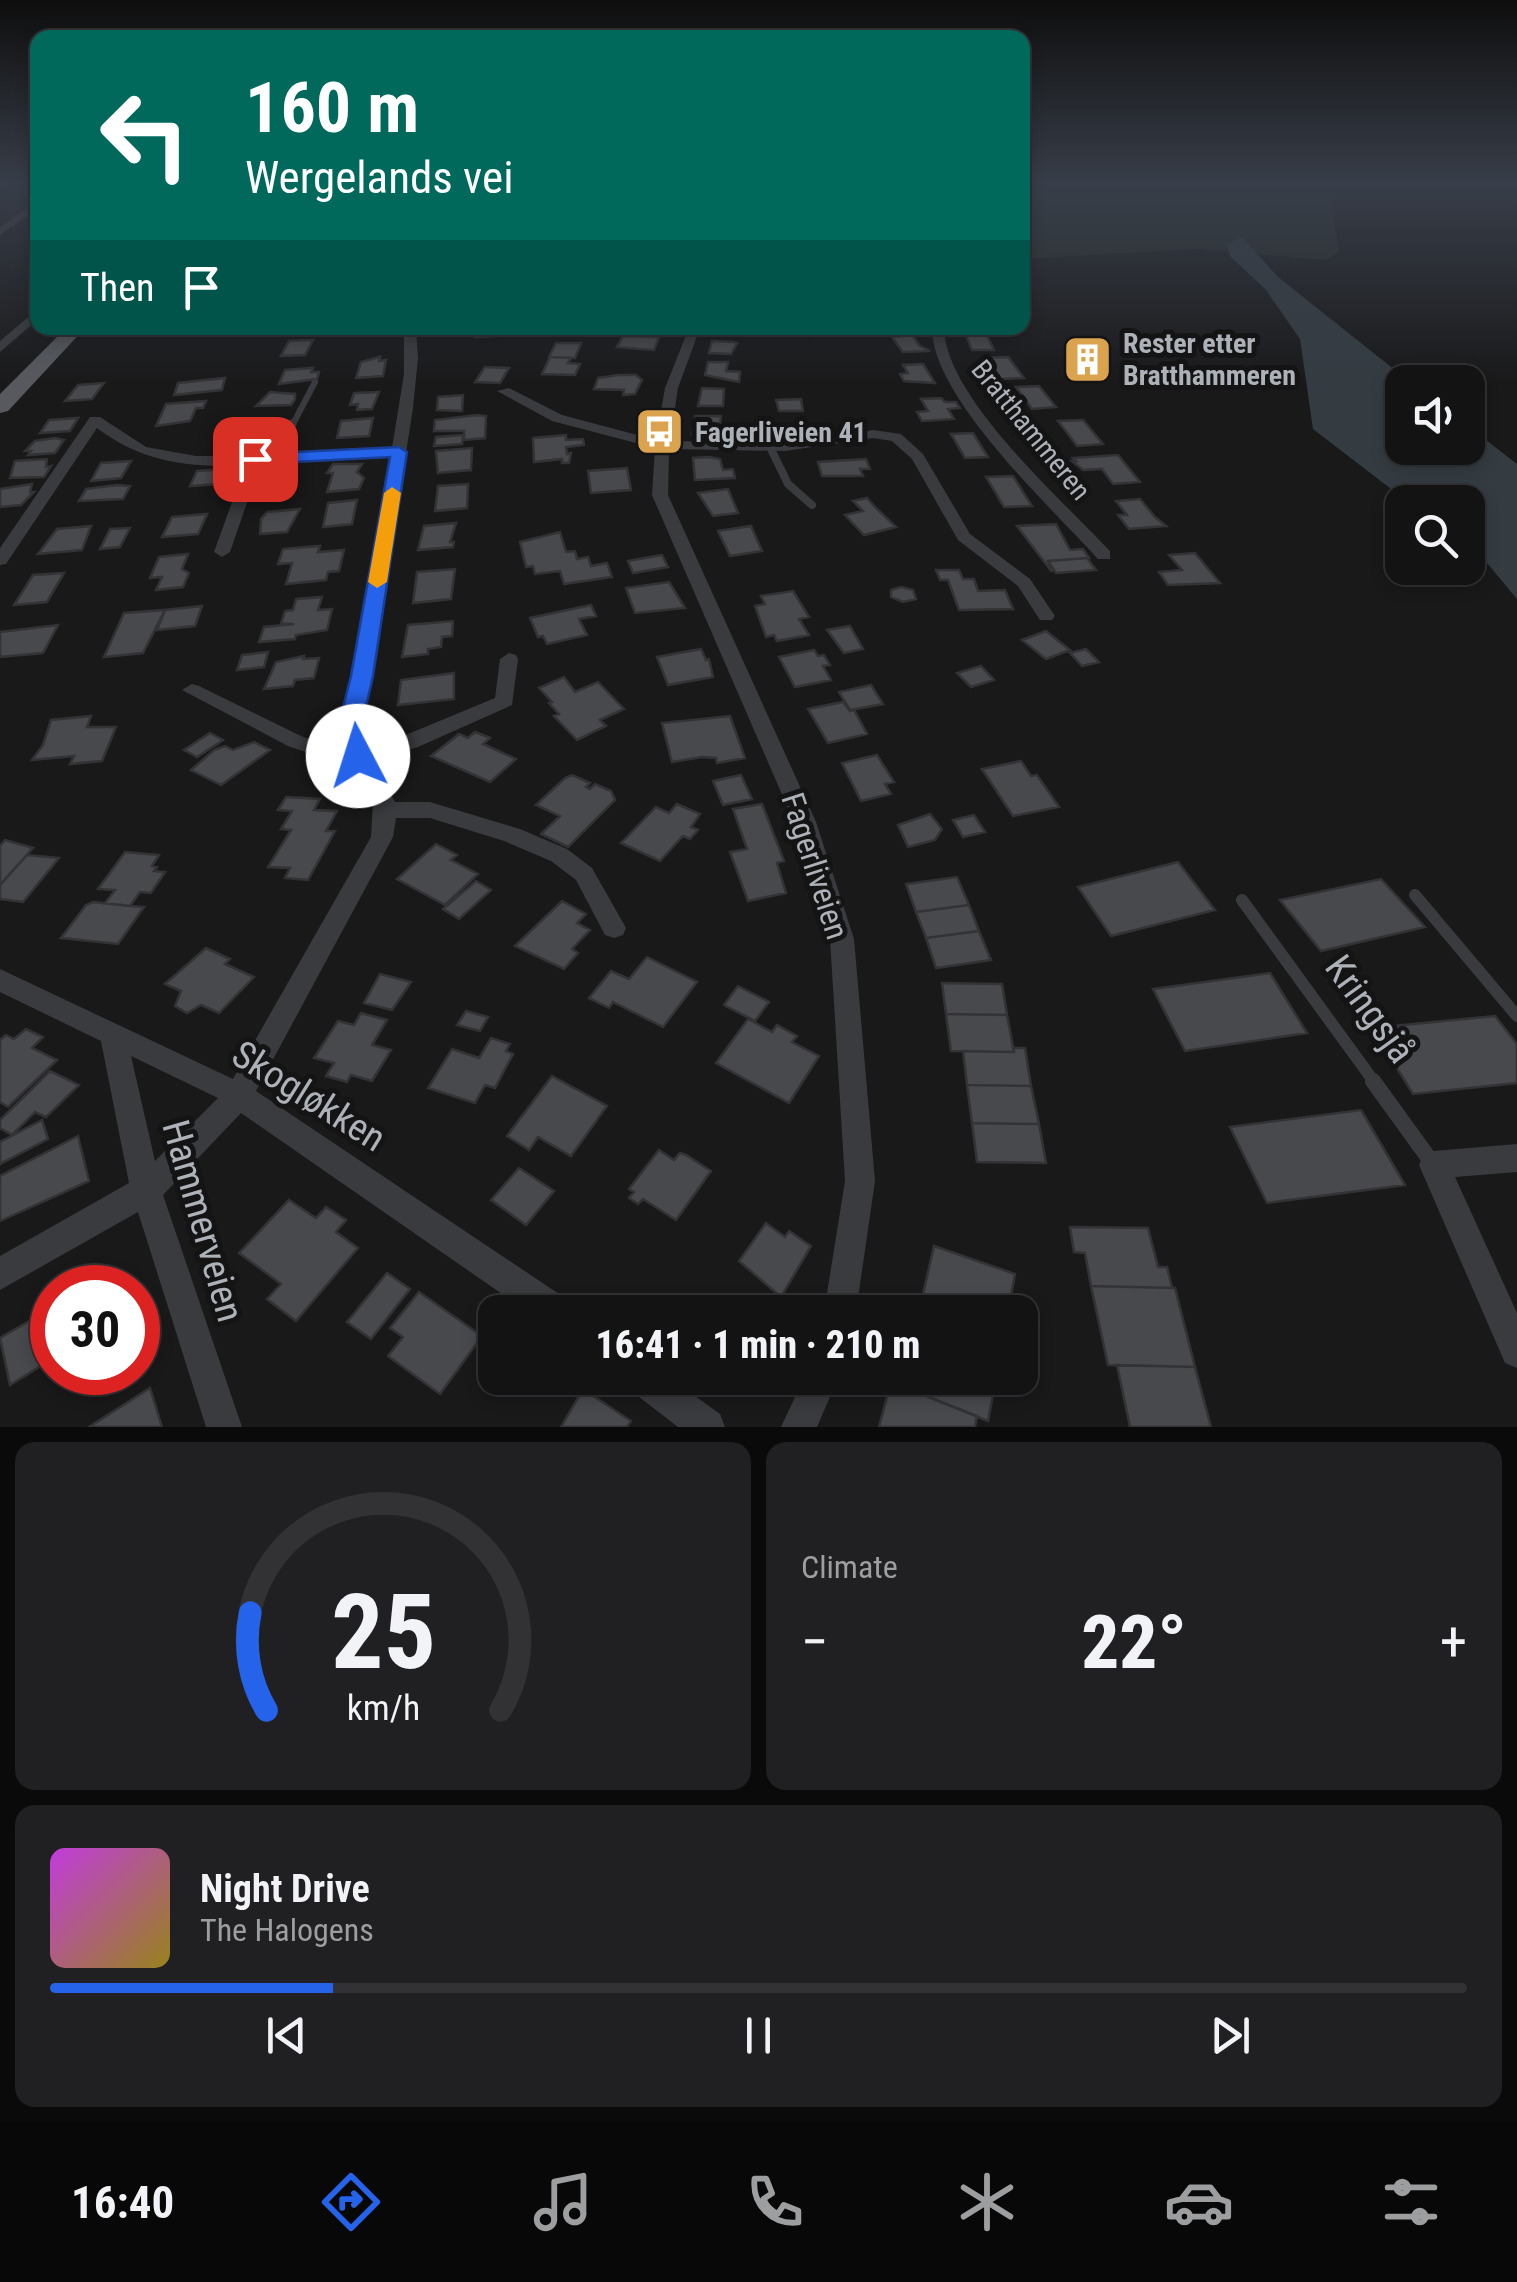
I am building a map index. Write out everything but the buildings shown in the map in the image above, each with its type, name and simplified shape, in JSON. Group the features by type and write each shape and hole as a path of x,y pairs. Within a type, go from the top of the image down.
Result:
{"main road":[{"path":"0,380 47,335"},
{"path":"0,406 69,335"}],"street":[{"path":"0,348 30,320"},
{"path":"0,1274 146,1190 204,1134 238,1095 382,837 389,810 377,782 358,756 350,724 362,676 409,390 411,335"},
{"name":"Fagerliveien","path":"691,335 676,367 660,445 660,495 806,822 842,939 860,1182 843,1295"},
{"name":"Bratthammeren","path":"939,335 940,353 990,429 1104,555"},
{"path":"504,391 557,418 660,445 770,447 872,434 900,440 918,456 958,530 1024,583 1046,616"},
{"path":"0,560 95,420 142,450 167,457 255,459 399,452"},
{"path":"222,552 255,459"},
{"path":"192,690 316,749 358,756 385,750 504,701 509,660"},
{"path":"389,810 430,810 512,834 559,855 584,874 614,928"},
{"name":"Skogløkken","path":"0,980 238,1095 531,1295"},
{"name":"Hammerveien","path":"113,1034 146,1190 224,1427"},
{"path":"1434,1164 1517,1158"},
{"name":"Kringsjå","path":"1434,1164 1517,1351"},
{"path":"665,1395 707,1427"},
{"path":"800,1427 814,1395"}],"lane":[{"path":"275,458 316,382"},
{"path":"770,447 788,484 812,506"},
{"path":"1415,895 1517,1016"},
{"name":"Kringsjå","path":"1242,900 1434,1164"}],"shaded area":[{"path":"1030,251 1168,251 1030,259"},
{"path":"1215,251 1339,251 1326,260"},
{"path":"1229,251 1254,251 1278,277 1389,365 1385,365 1385,465 1485,465 1485,439 1517,464 1517,599 1485,561 1485,485 1386,485 1313,429 1300,339 1266,290"}],"slow traffic":[{"path":"377,582 392,493"}],"place":[{"name":"Rester etter Bratthammeren","path":"1088,359"},
{"name":"Fagerliveien 41","path":"660,432"}],"route":[{"path":"255,459 399,452 362,676 350,724 358,756"}]}
